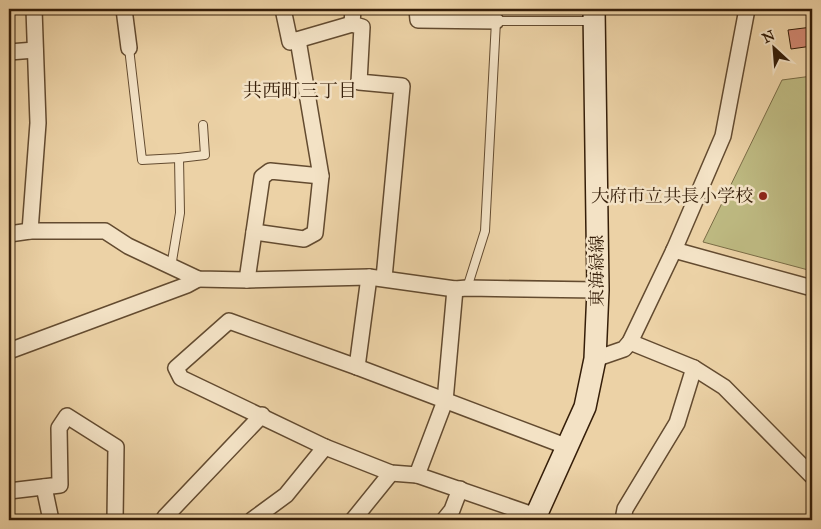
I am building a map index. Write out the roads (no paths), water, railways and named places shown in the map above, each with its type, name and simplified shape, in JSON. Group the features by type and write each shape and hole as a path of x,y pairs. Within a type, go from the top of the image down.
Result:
{"main road":[{"name":"東海緑線","path":"535,518 585,406 595,359 598,290 594,15"}],"street":[{"path":"30,231 38,123 34,9"},
{"path":"124,9 129,48"},
{"path":"283,9 290,42 352,24 362,27 360,82 402,86 376,278 357,366"},
{"path":"352,24 353,9"},
{"path":"416,9 418,20 496,21"},
{"path":"595,359 624,350 630,342 674,250 723,136 747,9"},
{"path":"254,232 304,239 315,233 321,176 298,40"},
{"path":"9,52 35,50"},
{"path":"247,280 262,177 270,171 321,176"},
{"path":"9,234 30,231 106,231 128,246 198,279 376,278 461,289 598,290"},
{"path":"674,250 812,288"},
{"path":"9,351 187,285 198,279"},
{"path":"417,475 445,401 461,289"},
{"path":"535,518 460,489 417,475 391,472 325,447 262,415 181,378 176,368 229,321 357,366 568,447"},
{"path":"630,342 694,368 724,387 812,476"},
{"path":"623,520 625,509 677,424 694,368"},
{"path":"168,520 165,517 262,415"},
{"path":"9,490 60,485 59,428 68,416 116,447 116,520"},
{"path":"252,520 286,495 325,447"},
{"path":"353,520 391,472"},
{"path":"44,487 51,520"},
{"path":"444,520 452,510 460,489"}],"lane":[{"path":"461,289 485,231 496,21 594,15"},
{"path":"129,48 142,160 205,155 203,125"},
{"path":"171,267 180,213 179,158"}],"place":[{"name":"大府市立共長小学校","path":"763,196"}],"district":[{"name":"共西町三丁目","path":"300,90"}]}
